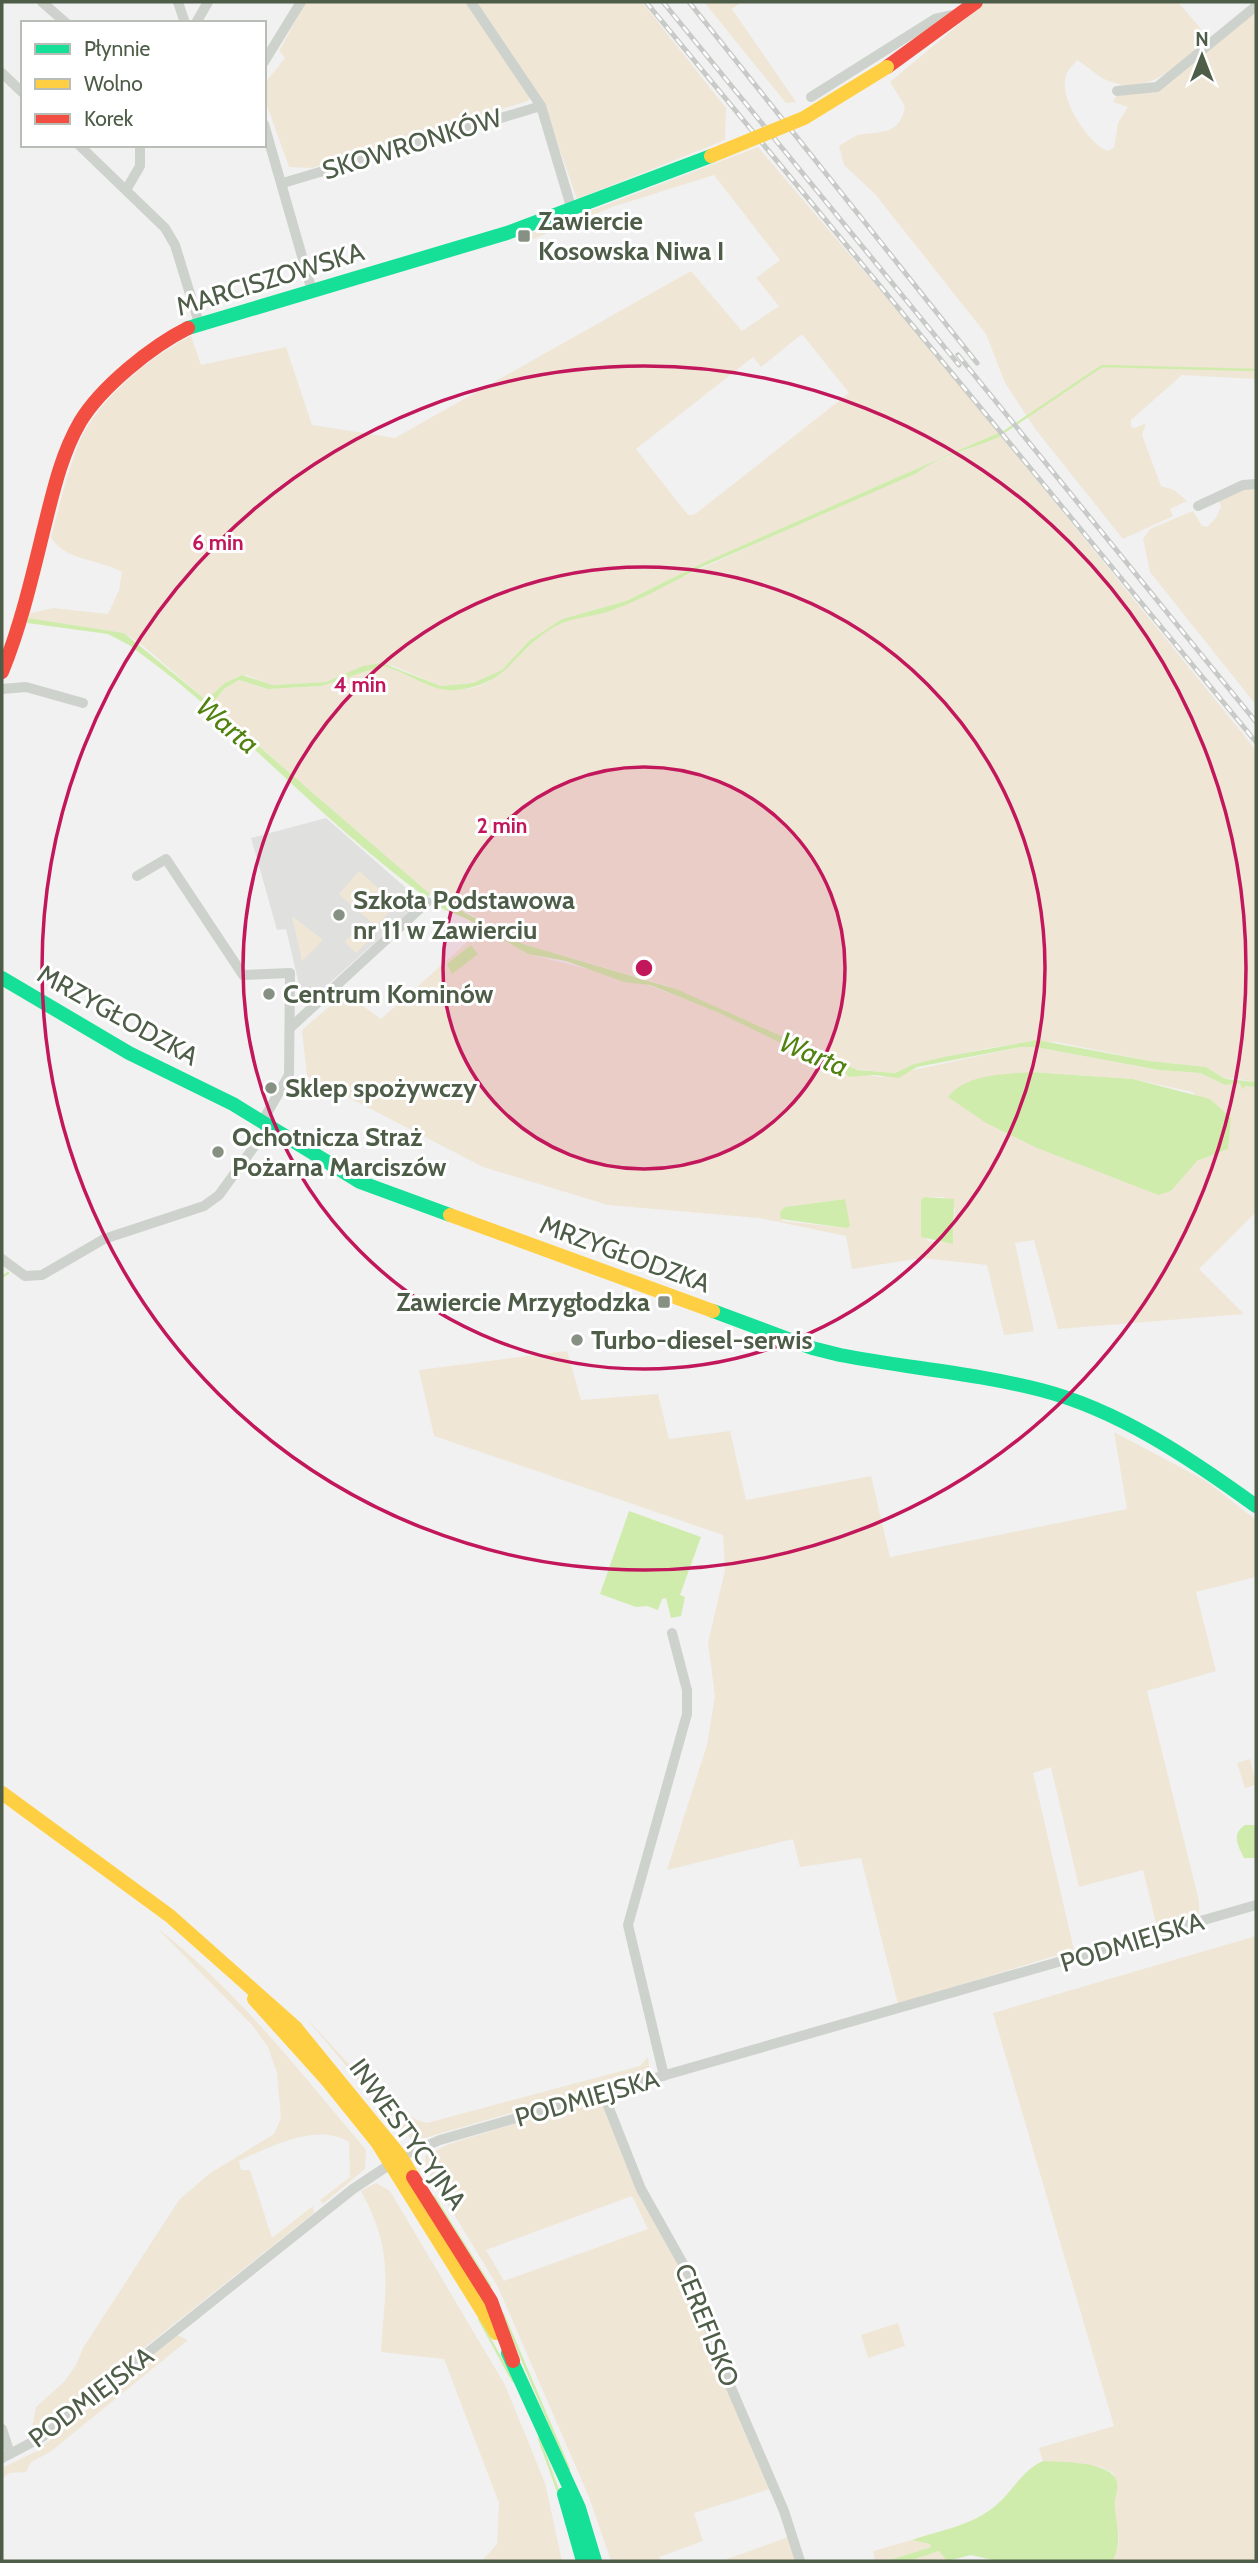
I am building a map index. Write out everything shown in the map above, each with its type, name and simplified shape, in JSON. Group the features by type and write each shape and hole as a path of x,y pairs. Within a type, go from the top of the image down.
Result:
{"street":[{"path":"43,2 64,21"},
{"path":"178,2 184,21"},
{"path":"196,21 208,2"},
{"path":"266,59 301,2"},
{"path":"471,2 541,106 572,210"},
{"name":"MARCISZOWSKA","path":"2,672 20,627 59,470 80,422 97,399 151,351 174,335 199,323 494,237 572,210 804,118 887,67 976,2"},
{"path":"1117,91 1157,87 1256,6"},
{"path":"811,97 935,19 961,13"},
{"path":"2,73 21,91"},
{"name":"SKOWRONKÓW","path":"283,183 541,106"},
{"path":"266,130 312,291"},
{"path":"81,147 152,213 171,237 199,323"},
{"path":"126,190 140,166 140,147"},
{"path":"1198,506 1243,485 1256,484"},
{"path":"2,689 26,687 83,703"},
{"path":"2,1259 25,1276 42,1275 104,1239 204,1206 219,1195 266,1124 289,1075 290,973 243,975 166,859 137,876"},
{"path":"290,1030 427,902"},
{"name":"MRZYGŁODZKA","path":"2,978 129,1053 266,1124 360,1182 843,1357 1023,1385 1059,1395 1189,1461 1256,1506"},
{"path":"664,2076 628,1924 687,1714 687,1690 672,1633"},
{"name":"INWESTYCYJNA","path":"2,1793 138,1890 295,2027 396,2161 513,2361 579,2508 595,2561"},
{"name":"PODMIEJSKA","path":"6,2456 58,2425 353,2189 396,2161 440,2140 1256,1905"},
{"name":"CEREFISKO","path":"603,2093 641,2189 696,2287 720,2362 784,2511 800,2561"},
{"path":"2,2430 6,2456"},
{"name":"INWESTYCYJNA","path":"552,2449 583,2561"}],"shaded area":[{"path":"306,2 466,2 530,97 528,101 312,168 289,167 266,103 266,82 285,58 279,51"},
{"path":"477,2 642,2 726,108 725,140 577,199 542,99"},
{"path":"704,2 742,2 732,9 796,102 786,103"},
{"path":"986,2 1178,2 1208,37 1174,68 1148,82 1134,85 1104,79 1077,60 1067,73 1066,93 1075,117 1091,138 1107,151 1114,148 1118,123 1128,107 1113,102 1118,93 1153,92 1256,11 1256,379 1182,375 1131,420 1131,427 1135,428 1146,423 1142,435 1161,486 1174,490 1187,501 1170,509 1173,516 1123,539 1036,430 1005,383 986,334 875,194 844,165 839,146 858,135 885,131 896,126 905,106 890,82"},
{"path":"758,147 948,370 998,433 707,561 626,601 562,619 530,640 503,670 473,683 441,686 394,666 375,664 326,682 273,685 246,675 237,677 206,700 140,643 124,633 28,618 27,614 53,608 108,614 119,590 122,572 64,551 51,537 67,478 79,443 98,411 143,367 191,336 201,365 286,347 312,425 395,438 691,271 742,331 779,306 756,278 780,260 714,175 615,206 528,241 519,238","holes":["802,334 849,393 694,515 688,515 636,449 753,357 761,367"]},
{"path":"1001,436 1256,750 1256,1082 1227,1079 1206,1067 1150,1061 1057,1042 1027,1042 989,1048 914,1064 895,1073 850,1069 668,986 523,944 432,892 430,894 211,705 224,689 239,680 268,689 322,686 382,666 438,688 464,689 480,686 504,671 535,640 562,622 609,611 932,463"},
{"path":"1256,487 1256,705 1150,572 1143,539 1150,529 1193,511 1202,526 1207,527 1216,518 1221,506 1218,500 1237,490"},
{"name":"Szkoła Podstawowa nr 11 w Zawierciu","path":"326,818 421,901 304,1006 286,929 277,930 251,838"},
{"path":"359,871 396,904 376,926 339,894"},
{"path":"292,916 323,940 302,961"},
{"path":"363,923 375,934 356,953 345,942"},
{"path":"483,928 528,954 640,982 713,1010 847,1073 881,1077 1020,1047 1035,1047 1159,1070 1200,1073 1225,1085 1240,1083 1242,1090 1245,1086 1256,1087 1256,1212 1199,1269 1244,1314 1058,1329 1034,1240 1015,1243 1034,1331 1004,1335 987,1265 922,1258 852,1269 846,1236 759,1218 608,1205 483,1167 307,1076 302,1030 345,993 381,1019","holes":["1031,1072 1133,1079 1193,1092 1228,1149 1197,1161 1158,1195 1037,1148 986,1123 949,1097","924,1197 943,1197 955,1209 953,1243 927,1241 921,1200","844,1199 846,1228 782,1221 785,1207"]},
{"path":"567,1351 581,1400 658,1394 669,1439 730,1431 746,1500 871,1476 890,1557 1127,1509 1114,1432 1206,1481 1256,1520 1256,1577 1196,1592 1216,1671 1147,1691 1199,1901 1199,1915 1157,1927 1143,1870 1079,1887 1051,1767 1033,1773 1074,1950 898,2004 861,1858 800,1867 793,1839 667,1870 707,1745 715,1696 708,1643 725,1570 723,1535 434,1436 419,1370"},
{"path":"1250,1759 1256,1785 1245,1788 1237,1763"},
{"path":"157,1928 214,1978 292,2062 366,2150 365,2169 323,2204 320,2200 350,2177 349,2142 336,2136 308,2136 279,2144 239,2161 241,2170 250,2170 272,2238 313,2206 314,2213 30,2438 36,2407 64,2382 76,2365 83,2348 179,2200 209,2174 274,2134 281,2118 277,2073 268,2047 253,2026"},
{"path":"1256,1936 1256,2561 1113,2561 1119,2539 1113,2473 1101,2467 1043,2461 1039,2448 1114,2426 993,2013"},
{"path":"306,2018 379,2094 412,2117 427,2123 640,2066 648,2057 650,2074 620,2082 617,2076 610,2079 612,2084 414,2141 401,2131"},
{"path":"588,2101 602,2104 692,2286 770,2489 694,2513 703,2541 659,2557 661,2561 611,2561 589,2497 498,2287 426,2168 425,2156 449,2144","holes":["632,2196 648,2229 504,2281 486,2250"]},
{"path":"376,2183 390,2191 505,2385 545,2483 562,2561 482,2561 497,2544 499,2503 444,2359 381,2352 385,2288 383,2252 372,2213 361,2191"},
{"path":"898,2323 905,2346 868,2358 861,2335"},
{"path":"177,2335 188,2340 50,2452 31,2462 26,2472 9,2473 2,2479 2,2468 37,2451"},
{"path":"788,2537 795,2561 722,2561"},
{"path":"912,2540 931,2544 931,2547 887,2561 875,2561 873,2551"},
{"path":"939,2551 947,2561 909,2561"}],"water":[{"name":"Warta","path":"998,433 1001,436 935,462 917,473 702,567 634,602 556,626 536,639 499,675 475,686 447,690 382,666 322,686 268,689 239,680 224,689 211,705 430,894 427,898 351,837 205,705 129,645 108,634 27,623 28,618 124,633 206,700 225,683 242,675 273,685 326,682 363,666 382,663 441,686 473,683 502,670 530,640 562,619 626,601 707,561"},
{"name":"Warta","path":"434,896 523,944 676,989 857,1070 895,1073 914,1064 944,1057 1037,1040 1150,1061 1206,1067 1226,1079 1256,1082 1256,1087 1245,1086 1242,1090 1240,1083 1225,1085 1200,1073 1159,1070 1035,1047 1020,1047 917,1067 899,1078 875,1075 849,1077 843,1070 839,1071 717,1012 650,985 624,982 566,961 528,954 467,919 443,909 432,899"},
{"path":"471,945 478,954 452,974 447,964"},
{"path":"1031,1072 1133,1079 1210,1099 1231,1118 1228,1149 1197,1161 1171,1191 1158,1195 1037,1148 986,1123 948,1097 965,1083 976,1079"},
{"path":"924,1197 954,1199 953,1244 921,1237 921,1200"},
{"path":"845,1199 850,1226 846,1228 781,1219 780,1212 785,1207"},
{"path":"629,1511 701,1537 680,1595 685,1597 681,1616 671,1618 666,1598 662,1599 658,1610 647,1606 636,1607 600,1594"},
{"path":"1245,1825 1256,1825 1256,1858 1244,1858 1238,1845 1238,1832"},
{"path":"1043,2461 1096,2466 1113,2475 1117,2482 1115,2506 1118,2535 1113,2561 997,2561 971,2555 947,2561 939,2551 909,2561 887,2561 931,2547 930,2544 912,2540 981,2516 1004,2498 1028,2471"}],"waterway":[{"path":"998,436 1102,366 1256,370"},
{"path":"2,1277 8,1273"},
{"path":"434,2197 490,2286"},
{"path":"503,2314 569,2469"},
{"path":"479,2319 513,2381"},
{"path":"539,2438 558,2491"}],"railway":[{"path":"646,2 1256,742"},
{"path":"663,2 959,365"},
{"path":"689,2 977,363"},
{"path":"958,355 1256,722"}],"traffic: fast":[{"path":"188,328 507,233 711,156"},
{"path":"2,978 129,1053 233,1104 360,1182 450,1215"},
{"path":"713,1311 812,1348 840,1355 991,1379 1070,1399 1153,1438 1256,1506"},
{"path":"508,2353 579,2508 595,2561"},
{"path":"564,2494 583,2561"}],"traffic: slow":[{"path":"711,156 804,118 887,67"},
{"path":"450,1215 713,1311"},
{"path":"2,1793 170,1916 295,2027 401,2157 413,2177"},
{"path":"254,1999 327,2080 377,2142 496,2333"}],"traffic: jam":[{"path":"887,67 976,2"},
{"path":"2,672 26,601 58,474 80,422 101,395 128,369 159,345 188,328"},
{"path":"413,2177 491,2301 513,2361"}],"place":[{"name":"Zawiercie Kosowska Niwa I","path":"524,236"},
{"name":"Szkoła Podstawowa nr 11 w Zawierciu","path":"339,915"},
{"name":"Centrum Kominów","path":"269,994"},
{"name":"Sklep spożywczy","path":"271,1088"},
{"name":"Ochotnicza Straż Pożarna Marciszów","path":"218,1152"},
{"name":"Zawiercie Mrzygłodzka","path":"664,1302"},
{"name":"Turbo-diesel-serwis","path":"577,1340"}]}
